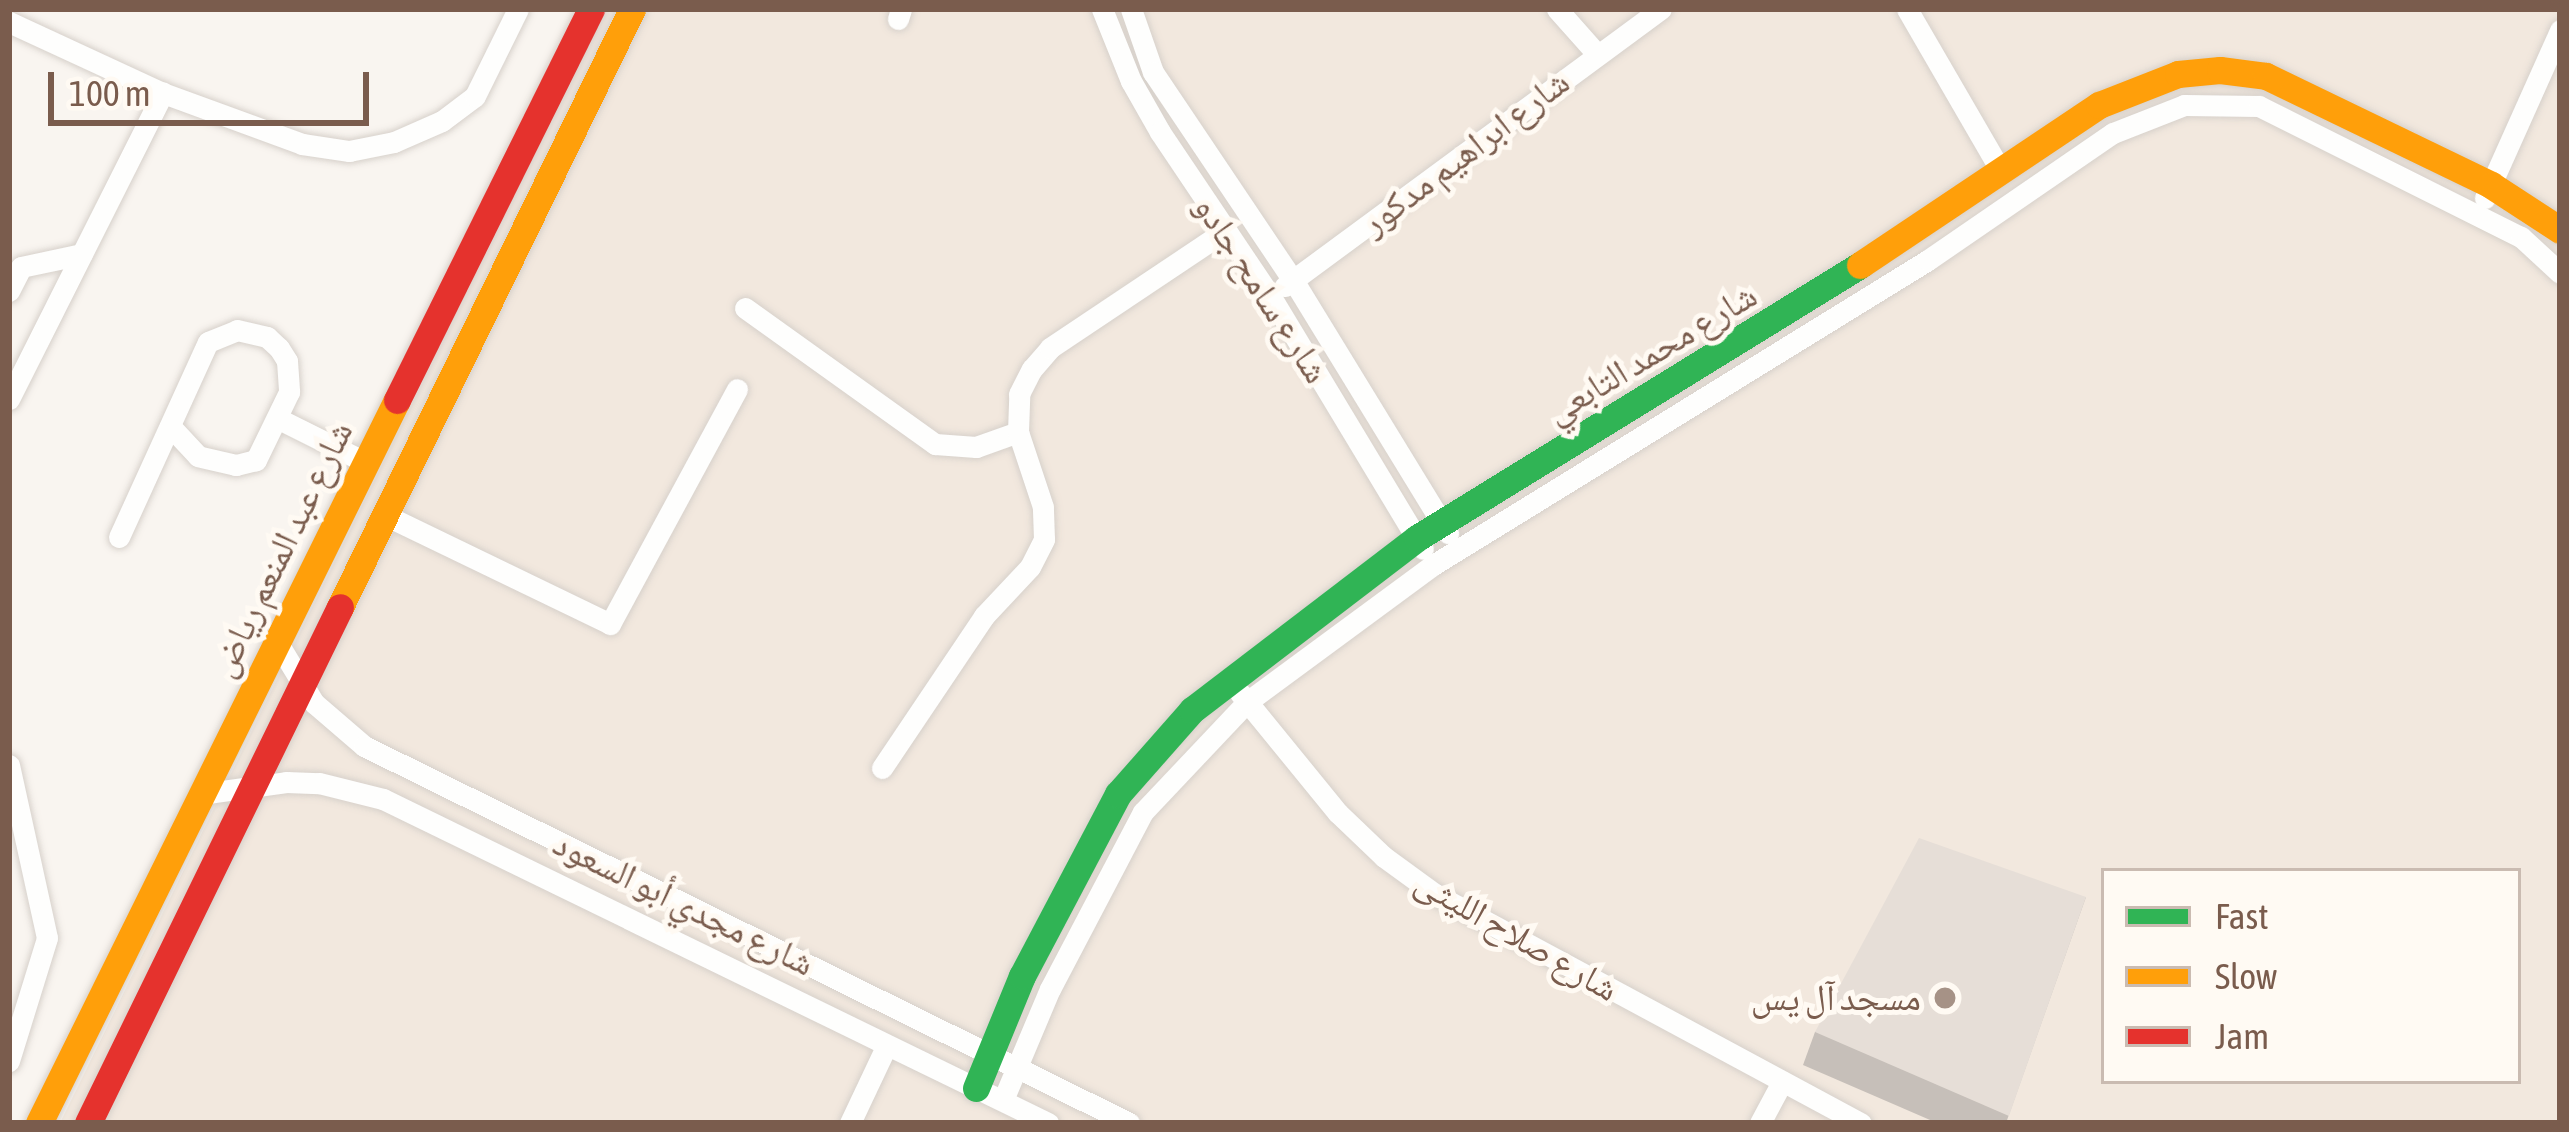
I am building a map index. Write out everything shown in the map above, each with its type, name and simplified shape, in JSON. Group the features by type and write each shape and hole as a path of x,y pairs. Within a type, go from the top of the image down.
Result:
{"street":[{"path":"9,22 163,93 302,144 350,151 394,142 442,121 475,96 518,9"},
{"name":"شارع عبد المنعم رياض","path":"39,1123 363,461 591,9"},
{"path":"88,1123 632,9"},
{"name":"شارع سامح جادو","path":"1102,9 1130,81 1270,297 1433,565"},
{"name":"شارع سامح جادو","path":"1131,9 1153,72 1293,280 1457,549"},
{"path":"1557,9 1596,53"},
{"name":"شارع ابراهيم مدكور","path":"1270,297 1661,9"},
{"path":"1907,9 2001,171"},
{"path":"2478,215 2560,30"},
{"name":"شارع محمد التابعي","path":"976,1088 1022,976 1118,794 1192,710 1228,678 1417,538 1912,234 2099,105 2178,74 2220,70 2266,76 2491,185 2560,230"},
{"path":"9,398 163,93"},
{"name":"شارع محمد التابعي","path":"1003,1100 1060,969 1143,812 1247,702 1457,549 1928,260 2114,133 2184,105 2219,102 2276,114 2521,237 2560,273"},
{"path":"883,768 984,616 1030,567 1044,539 1043,507 1018,431 1019,394 1050,348 1226,230"},
{"path":"1912,234 1928,260"},
{"path":"9,291 22,267 82,254"},
{"path":"745,308 935,444 976,448 1018,431"},
{"path":"119,537 208,342 237,330 267,337 287,361 289,392 256,460 236,464 198,456 171,427"},
{"path":"385,514 610,623 737,389"},
{"path":"277,418 363,461"},
{"name":"شارع مجدي أبو السعود","path":"276,640 303,685 345,734 1129,1123"},
{"name":"شارع صلاح الليثى","path":"1228,678 1338,813 1384,857 1435,894 1861,1123"},
{"path":"9,765 47,938 9,1061"},
{"path":"413,814 430,778"},
{"name":"شارع مجدي أبو السعود","path":"200,794 319,783 383,799 1048,1123"},
{"path":"850,1123 886,1047"},
{"path":"1760,1123 1782,1082"}],"shaded area":[{"path":"605,9 2560,9 2560,1123 60,1123"}],"building":[{"name":"مسجد آل يس","path":"1919,838 2086,897 2009,1116 1815,1032"}],"traffic: fast":[{"path":"976,1088 1022,976 1118,794 1192,710 1417,538 1860,265"}],"traffic: slow":[{"path":"340,607 632,9"},
{"path":"1860,265 2099,105 2178,74 2220,70 2266,76 2491,185 2560,230"},
{"path":"39,1123 397,400"}],"traffic: jam":[{"path":"397,400 591,9"},
{"path":"88,1123 340,607"}],"place":[{"name":"مسجد آل يس","path":"1945,998"}]}
